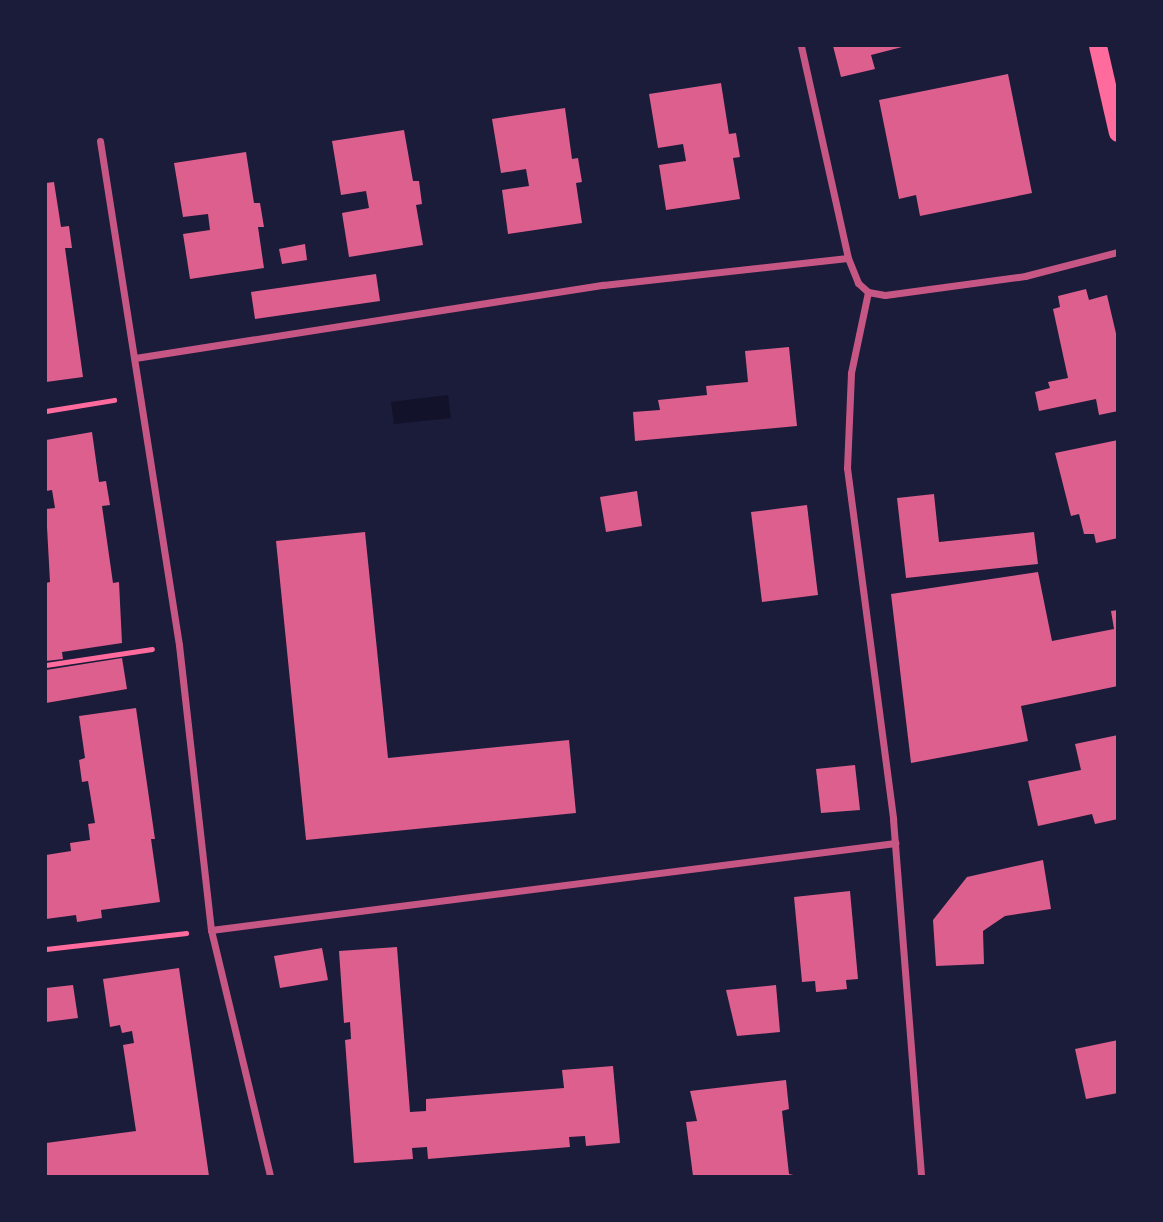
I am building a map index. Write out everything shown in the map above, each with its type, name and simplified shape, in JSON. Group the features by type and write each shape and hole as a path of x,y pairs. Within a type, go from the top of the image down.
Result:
{"main road":[{"path":"1098,46 1118,133"}],"street":[{"path":"801,46 848,258 858,283 868,292 885,295 1025,276 1118,252"},
{"path":"100,141 135,358 138,397 179,645 211,930 270,1177"},
{"path":"135,358 603,285 848,258"},
{"path":"868,292 851,373 847,468 895,843 921,1177"},
{"path":"211,930 895,843"}],"path":[{"path":"46,411 138,397"},
{"path":"46,665 179,645"},
{"path":"46,949 211,930"}],"shaded area":[{"path":"448,395 451,418 394,424 391,402"}],"building":[{"path":"833,46 906,46 871,55 875,69 841,77"},
{"path":"1008,74 1032,193 920,216 916,195 899,199 879,100"},
{"path":"721,83 729,134 736,133 740,157 733,158 740,199 666,210 659,165 686,161 683,144 658,148 649,94"},
{"path":"565,108 572,159 578,158 582,182 576,183 582,223 508,234 502,190 529,186 526,169 501,173 492,119"},
{"path":"404,130 413,181 419,181 422,204 416,205 423,245 349,257 342,213 369,208 366,191 341,195 332,141"},
{"path":"246,152 254,203 260,203 264,227 258,227 264,268 190,279 183,234 210,230 208,214 183,217 174,163"},
{"path":"54,182 61,227 69,226 72,248 65,248 83,377 46,382 46,183"},
{"path":"305,244 307,260 282,264 279,249"},
{"path":"376,274 380,301 255,319 251,292"},
{"path":"1086,289 1089,300 1107,295 1118,342 1118,411 1099,415 1096,399 1039,411 1035,392 1050,388 1048,382 1068,378 1053,309 1060,307 1058,296"},
{"path":"789,347 797,426 635,441 633,412 660,410 658,400 707,395 706,386 748,382 745,351"},
{"path":"92,432 99,482 106,481 110,505 102,506 113,583 119,582 122,643 62,652 63,659 46,661 46,583 50,582 46,509 55,508 52,490 46,491 46,440"},
{"path":"1118,440 1118,538 1096,543 1094,534 1084,534 1079,514 1071,516 1055,453"},
{"path":"637,491 642,526 606,532 600,497"},
{"path":"934,494 939,542 1034,532 1038,564 906,578 897,498"},
{"path":"807,505 818,595 762,602 751,512"},
{"path":"365,532 388,758 569,740 576,813 306,840 276,541"},
{"path":"1038,572 1052,641 1114,629 1111,611 1118,610 1118,686 1021,706 1028,741 911,763 891,594"},
{"path":"122,658 127,689 46,703 46,670"},
{"path":"136,708 155,839 151,839 160,902 101,910 102,918 77,922 76,915 46,919 46,855 71,851 70,843 90,840 88,824 95,823 88,781 82,782 79,760 85,758 79,716"},
{"path":"1118,735 1118,819 1095,824 1092,814 1038,826 1028,781 1081,770 1075,744"},
{"path":"855,765 860,810 821,813 816,769"},
{"path":"1043,860 1051,909 1005,916 983,931 984,964 936,966 933,920 967,877"},
{"path":"850,891 858,979 846,980 847,989 816,992 815,981 802,982 794,897"},
{"path":"397,947 410,1112 426,1111 426,1099 564,1088 562,1070 613,1066 620,1143 586,1146 585,1136 569,1137 570,1147 428,1159 427,1147 412,1148 413,1159 354,1163 345,1040 351,1039 350,1022 344,1023 339,951"},
{"path":"322,948 328,980 280,988 274,956"},
{"path":"179,968 209,1176 46,1176 46,1143 136,1131 123,1045 134,1043 132,1031 122,1033 120,1025 110,1027 103,979"},
{"path":"73,985 78,1018 46,1022 46,988"},
{"path":"776,985 780,1032 737,1036 726,990"},
{"path":"1118,1040 1118,1093 1086,1099 1075,1049"},
{"path":"786,1080 789,1109 782,1111 789,1174 798,1176 693,1176 686,1122 697,1121 690,1091"}]}
